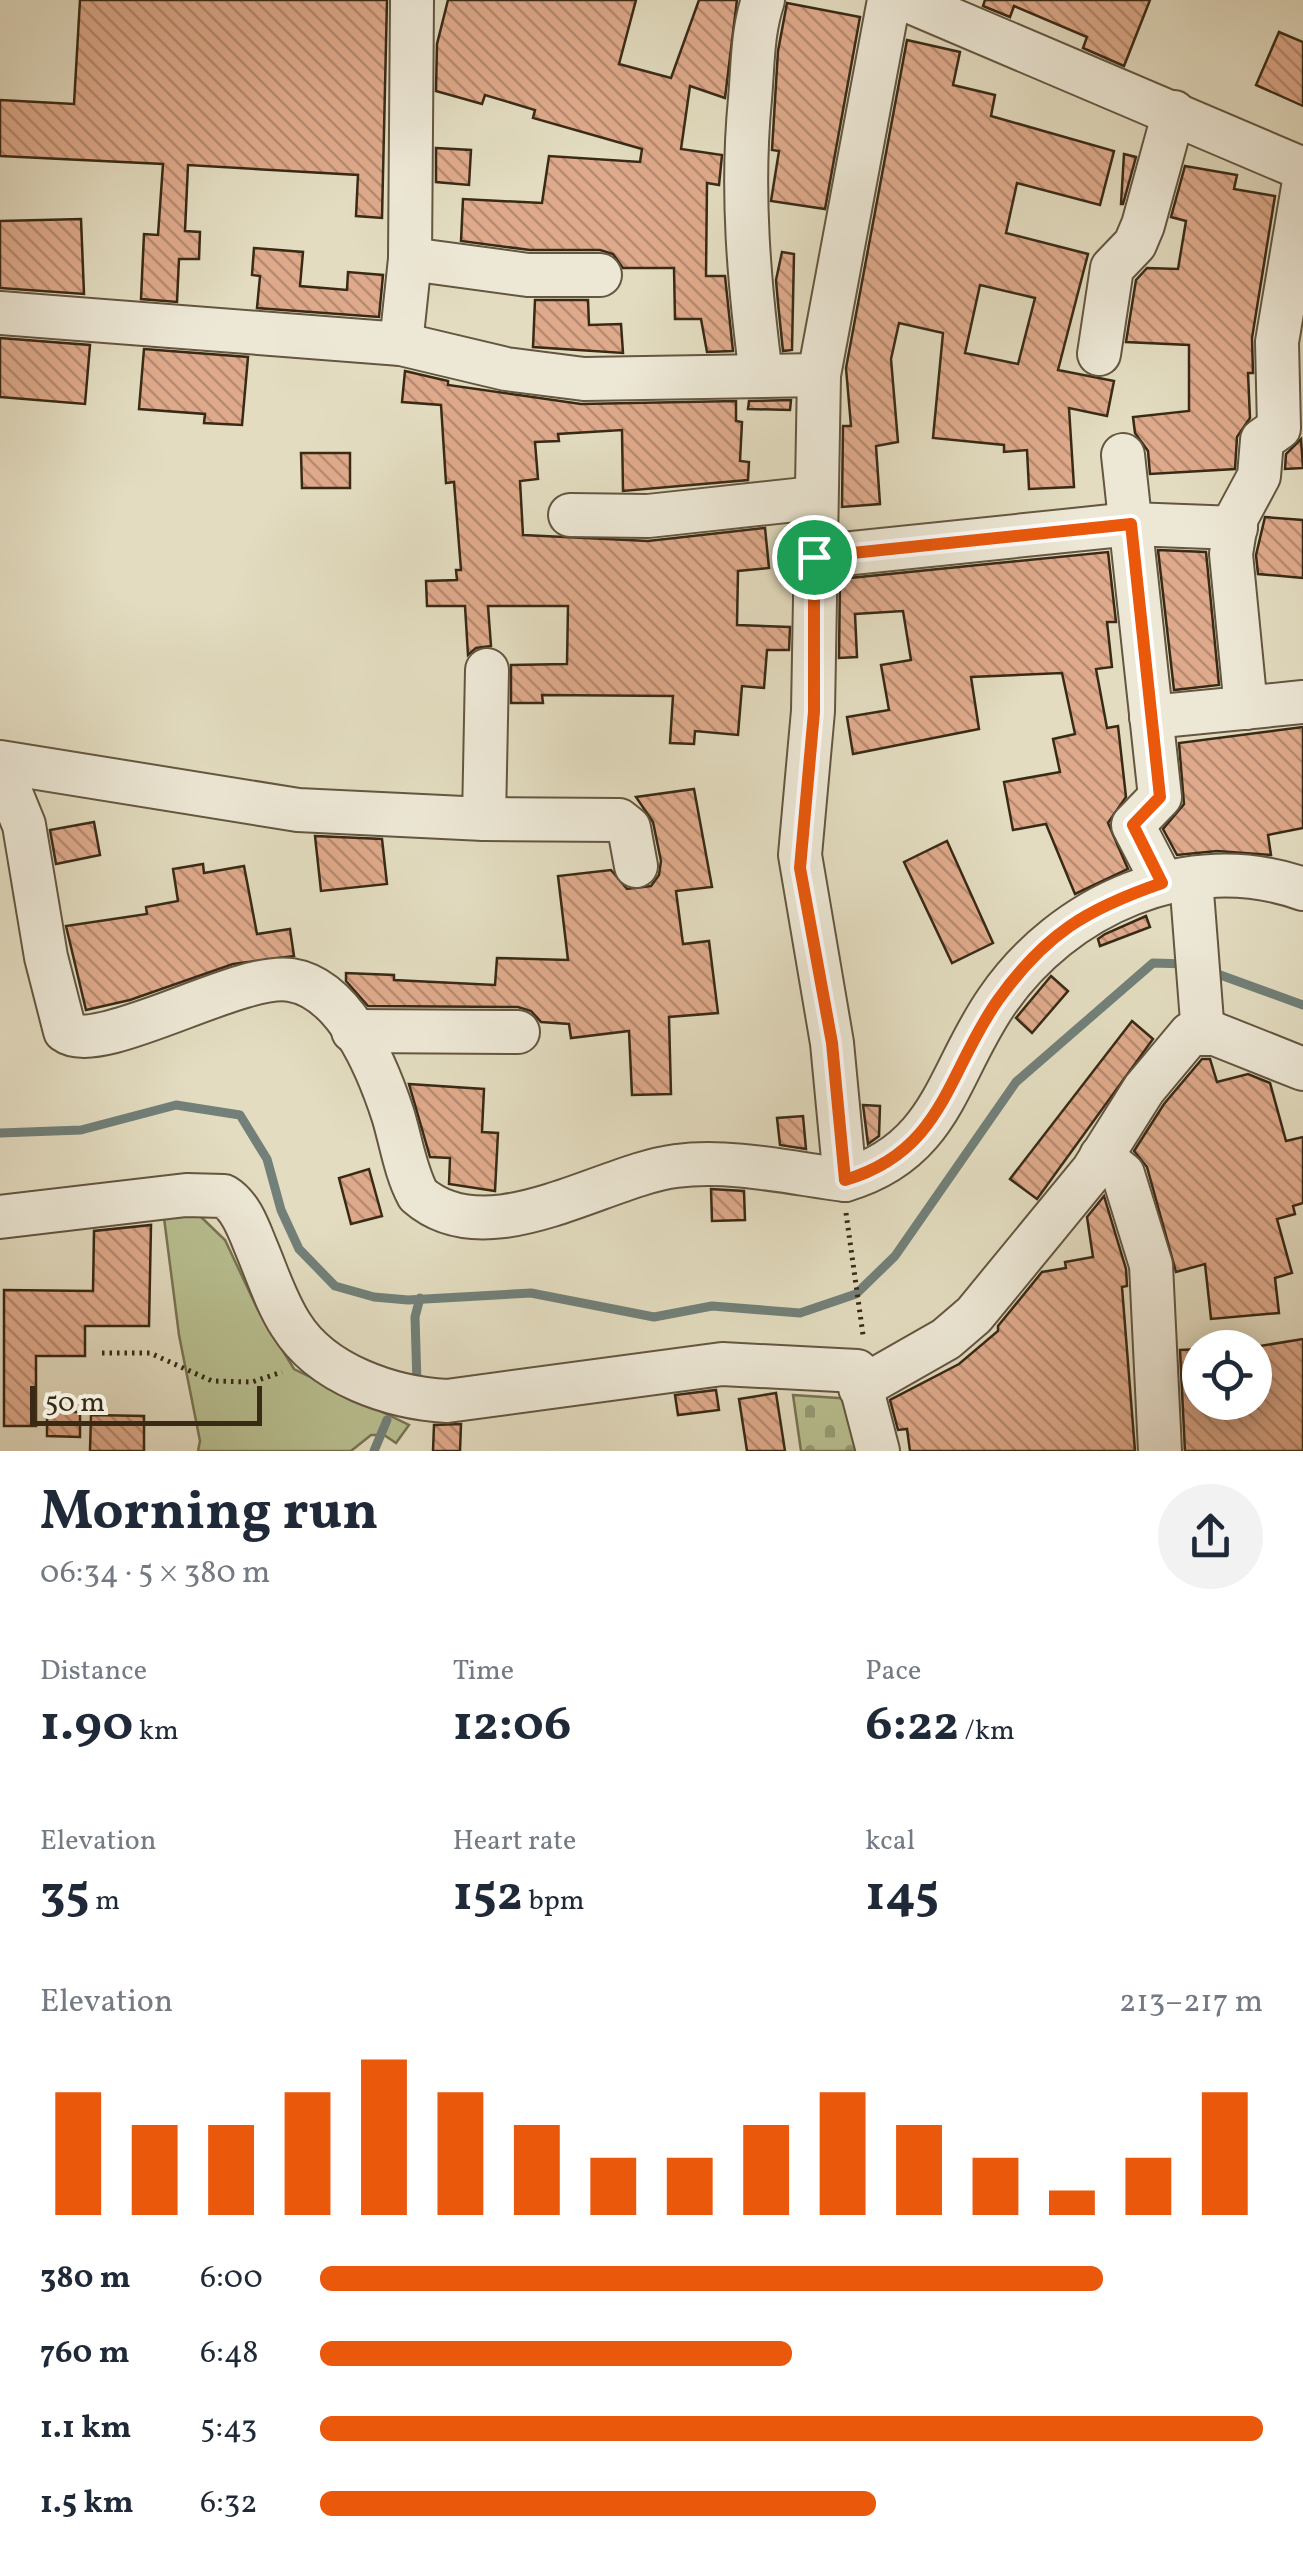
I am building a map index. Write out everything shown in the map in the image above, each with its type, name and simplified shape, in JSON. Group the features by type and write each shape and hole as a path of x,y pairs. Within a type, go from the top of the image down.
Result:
{"street":[{"path":"401,344 410,259 412,0"},
{"path":"760,374 744,161 754,26 763,0"},
{"path":"845,1180 832,1043 800,868 814,712 814,498 819,375 890,0"},
{"path":"906,0 1303,168"},
{"path":"1099,354 1112,268 1135,244 1143,226 1174,112"},
{"path":"1246,708 1232,570 1236,528 1259,476 1263,437 1279,428 1278,342 1303,187"},
{"path":"410,259 528,275 600,275"},
{"path":"0,313 401,344 506,369 584,379 819,375"},
{"path":"1123,455 1160,797 1133,825 1177,881 1197,931 1203,1034"},
{"path":"570,515 648,516 814,498"},
{"path":"814,557 1131,524 1236,528"},
{"path":"484,819 487,670"},
{"path":"1151,716 1303,702"},
{"path":"636,866 629,828 619,820 484,819 298,810 0,764 24,826 46,957 62,1026 69,1035 79,1038 148,1022 222,994 281,979 313,988 353,1031 392,1112 413,1186 428,1204 443,1212 478,1215 542,1209 674,1166 727,1165 845,1180 885,1164 918,1137 946,1101 997,1001 1052,939 1088,911 1177,881 1224,876 1303,889"},
{"path":"353,1031 518,1032"},
{"path":"860,1388 946,1339 974,1316 1101,1156 1190,1034 1215,1034 1303,1070"},
{"path":"1101,1156 1124,1174 1151,1265 1160,1451"},
{"path":"0,1217 186,1195 227,1198 246,1224 293,1329 324,1358 360,1380 403,1396 447,1401 722,1364 857,1372 878,1451"}],"path":[{"path":"847,1225 864,1329"},
{"path":"102,1353 150,1353 212,1382 252,1382 324,1358"}],"green space":[{"path":"163,1210 200,1216 225,1240 258,1310 294,1369 409,1425 396,1443 384,1435 371,1435 351,1451 198,1451 200,1441 179,1335"},
{"path":"793,1395 853,1399 865,1451 801,1451"}],"building":[{"path":"80,0 387,0 382,218 356,216 358,175 188,165 185,231 200,232 199,259 179,259 177,302 141,299 144,234 158,235 163,164 0,156 0,100 74,104"},
{"path":"448,0 636,0 619,64 671,78 699,0 737,0 725,98 690,86 681,149 722,155 719,185 707,183 706,276 725,276 733,351 707,352 701,319 675,319 674,268 623,268 613,254 600,250 530,250 461,241 463,199 542,203 549,156 640,162 642,149 533,118 535,110 485,95 482,104 436,91 437,44"},
{"path":"985,0 1150,0 1124,66 1083,48 1087,37 1014,6 1010,17 983,6"},
{"path":"787,3 860,17 825,209 771,201 779,151 772,150 778,51"},
{"path":"1279,32 1303,42 1303,106 1256,85"},
{"path":"907,40 960,52 953,85 995,95 991,116 1114,151 1100,205 1017,183 1006,233 1088,254 1058,370 1114,381 1107,416 1069,408 1074,487 1029,489 1027,450 1004,452 1004,445 933,438 943,333 899,323 891,359 898,442 876,446 880,504 842,507 843,426 851,426 846,368","holes":["980,285 1035,298 1018,364 965,353"]},
{"path":"436,148 471,150 469,185 436,182"},
{"path":"1124,154 1136,157 1121,204"},
{"path":"1185,166 1237,175 1234,189 1275,196 1252,338 1253,373 1248,373 1250,418 1237,437 1235,469 1150,474 1148,451 1135,433 1133,417 1189,411 1189,345 1126,342 1136,280 1147,268 1178,269 1186,221 1171,217"},
{"path":"81,219 84,294 0,288 0,221"},
{"path":"254,248 303,252 300,286 347,290 348,272 383,275 379,317 257,308 260,276 252,275"},
{"path":"782,252 794,254 792,350 783,351 776,280"},
{"path":"535,300 588,300 589,325 621,324 623,353 533,347"},
{"path":"0,338 90,345 85,404 0,397"},
{"path":"144,349 248,357 242,425 204,423 205,414 139,409"},
{"path":"405,371 448,381 448,385 581,404 736,401 736,421 742,422 740,461 749,462 748,480 623,491 622,430 558,434 559,441 535,442 538,479 520,481 523,535 648,541 765,528 769,568 738,571 737,625 790,627 789,650 767,650 764,688 742,686 738,735 695,731 694,744 670,743 673,696 542,695 543,703 511,703 511,665 567,664 568,606 488,606 491,646 476,648 468,655 465,606 427,606 426,581 457,580 456,570 461,570 454,482 446,483 441,405 402,402"},
{"path":"791,400 790,410 748,409 749,401"},
{"path":"1301,439 1303,468 1285,469 1286,454"},
{"path":"301,453 350,453 350,488 302,488"},
{"path":"1265,517 1303,520 1303,578 1258,574 1256,555"},
{"path":"1158,550 1206,552 1219,685 1174,690"},
{"path":"1108,552 1116,622 1107,622 1112,667 1096,669 1107,728 1118,726 1126,797 1108,823 1128,869 1075,894 1046,824 1013,830 1004,782 1060,772 1053,739 1075,734 1062,673 971,677 979,729 853,754 847,717 889,710 881,665 911,660 903,611 855,614 857,657 839,658 840,579"},
{"path":"1303,727 1303,828 1268,835 1271,855 1217,851 1177,855 1163,829 1184,804 1179,743"},
{"path":"694,789 712,887 676,891 683,944 709,941 718,1013 669,1017 671,1094 632,1095 629,1031 571,1038 569,1024 541,1022 531,1011 518,1007 368,1006 346,981 346,973 394,975 394,980 495,985 497,958 568,960 558,876 611,870 627,889 651,886 659,875 661,861 653,822 636,797"},
{"path":"94,822 100,855 56,864 50,830"},
{"path":"315,836 382,839 387,884 321,891"},
{"path":"947,841 993,943 952,963 904,862"},
{"path":"203,864 204,873 244,866 257,934 290,929 294,956 233,964 130,1000 86,1010 66,926 147,914 146,907 178,901 173,869"},
{"path":"1146,916 1150,927 1100,946 1098,939 1105,934"},
{"path":"1051,976 1068,991 1032,1033 1016,1018"},
{"path":"1132,1021 1153,1039 1037,1199 1010,1179"},
{"path":"1202,1059 1210,1059 1217,1082 1248,1074 1270,1083 1286,1141 1303,1137 1303,1203 1293,1206 1295,1214 1277,1219 1292,1273 1275,1278 1279,1313 1211,1319 1205,1264 1176,1272 1147,1167 1134,1151 1164,1104"},
{"path":"409,1084 484,1089 482,1132 498,1133 495,1191 449,1184 450,1158 430,1157"},
{"path":"863,1105 880,1106 879,1136 868,1144"},
{"path":"803,1116 806,1149 780,1145 777,1118"},
{"path":"369,1169 382,1216 351,1224 339,1178"},
{"path":"711,1189 744,1191 745,1220 712,1221"},
{"path":"1104,1196 1126,1269 1127,1286 1122,1287 1135,1451 910,1451 907,1429 898,1430 890,1400 959,1364 998,1331 1042,1272 1066,1268 1065,1262 1093,1257 1087,1217"},
{"path":"151,1225 149,1326 85,1326 85,1356 36,1356 36,1426 4,1426 4,1290 93,1291 94,1231"},
{"path":"1303,1339 1303,1451 1185,1451 1183,1420 1272,1420 1272,1344"},
{"path":"716,1390 719,1410 678,1415 675,1395"},
{"path":"776,1393 785,1451 747,1451 739,1399"},
{"path":"47,1412 80,1412 80,1437 47,1436"},
{"path":"91,1415 144,1416 144,1451 90,1451"},
{"path":"461,1424 460,1451 433,1451 434,1425"}],"waterway":[{"path":"0,1133 81,1130 176,1105 240,1115 267,1159 281,1210 299,1249 335,1286 374,1297 408,1300 531,1293 654,1317 712,1306 800,1313 856,1294 895,1256 1016,1082 1153,963 1188,964"},
{"path":"1212,972 1303,1005"},
{"path":"417,1383 415,1317 420,1298"},
{"path":"374,1451 387,1420"}],"route":[{"path":"1131,524 1160,797 1158,804 1136,816 1133,825 1162,883 1088,911 1052,939 997,1001 946,1101 918,1137 885,1164 845,1180 832,1043 800,868 814,712 814,557 1131,524"}]}
